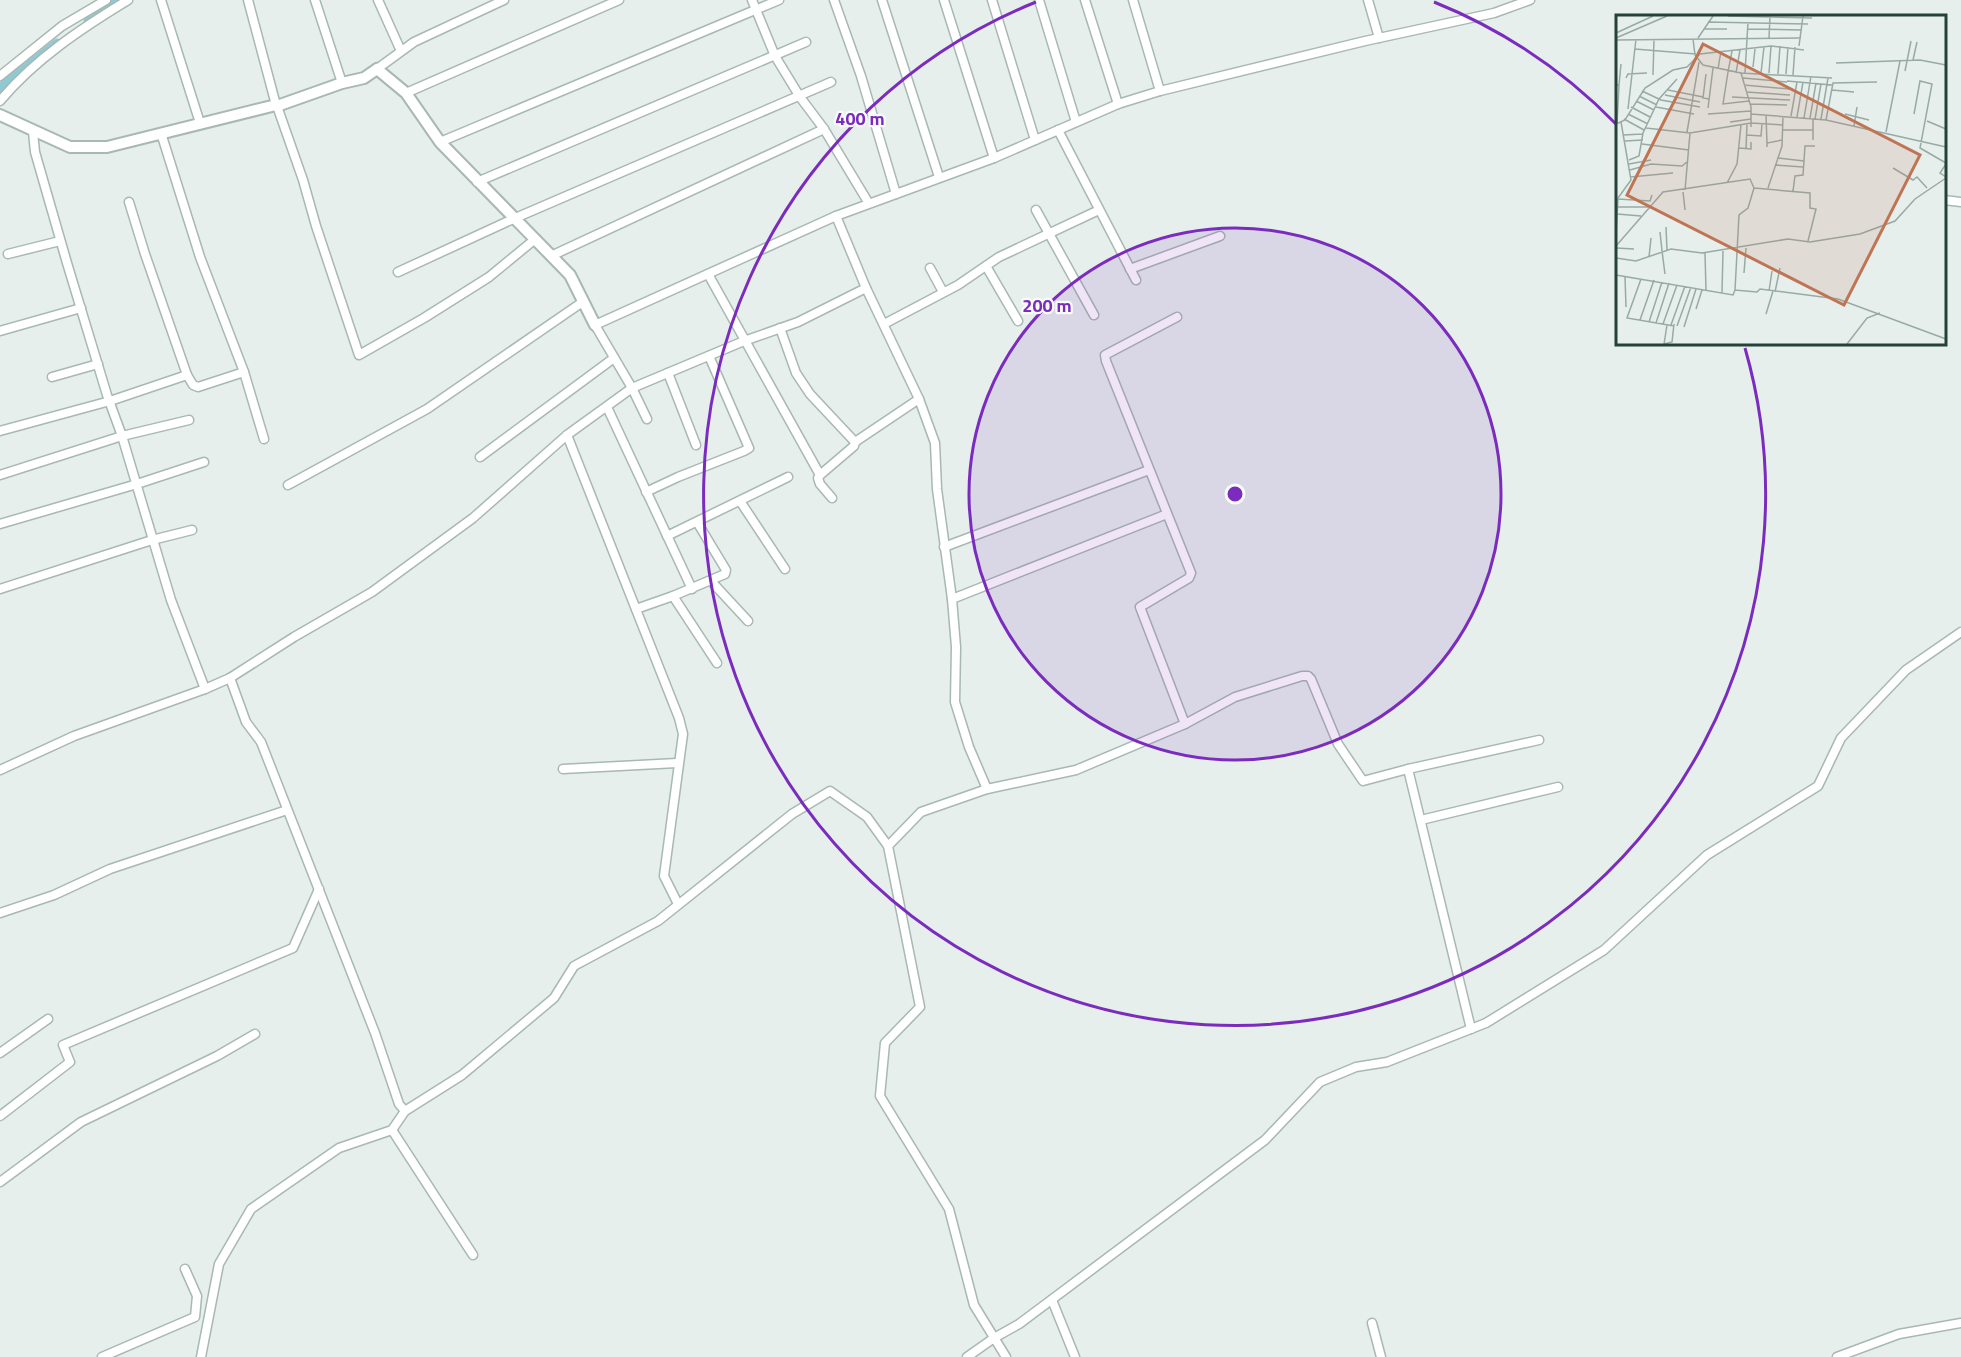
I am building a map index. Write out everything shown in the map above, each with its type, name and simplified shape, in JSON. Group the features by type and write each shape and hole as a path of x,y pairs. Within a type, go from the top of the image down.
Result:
{"street":[{"path":"0,76 62,26 106,0"},
{"path":"0,100 16,81 60,46 128,0"},
{"path":"161,0 200,123"},
{"path":"248,0 277,106 359,355 489,277 534,240"},
{"path":"315,0 342,83"},
{"path":"378,0 401,51"},
{"path":"0,115 70,147 107,147 277,106 342,83 364,78 414,42 504,0"},
{"path":"406,93 620,0"},
{"path":"440,142 754,4 779,0"},
{"path":"834,0 861,76 896,194"},
{"path":"882,0 939,177"},
{"path":"944,0 994,158"},
{"path":"992,0 1035,140"},
{"path":"1039,0 1076,122"},
{"path":"1085,0 1118,104"},
{"path":"1133,0 1160,91"},
{"path":"1368,0 1379,38"},
{"path":"595,325 868,202 994,158 1118,104 1160,91 1379,38 1494,13 1530,0"},
{"path":"754,4 775,56 800,97 824,129 868,202"},
{"path":"477,182 806,42"},
{"path":"377,69 406,93 440,142 570,275 647,419"},
{"path":"398,272 513,219 831,82"},
{"path":"551,256 824,129"},
{"path":"1058,130 1136,280"},
{"path":"33,132 35,152 60,242 123,436 152,540 171,600 205,689"},
{"path":"161,133 200,257 244,372 264,439"},
{"path":"1946,200 1961,201"},
{"path":"129,202 187,375 193,385 198,387 244,372"},
{"path":"1036,210 1094,315"},
{"path":"884,324 943,292 999,256 1099,210"},
{"path":"836,216 866,288 919,399 935,443 937,489 956,647 955,702 969,747 987,789"},
{"path":"1130,269 1220,236"},
{"path":"8,254 60,242"},
{"path":"986,266 1018,321"},
{"path":"930,268 943,292"},
{"path":"708,274 820,475"},
{"path":"0,770 74,736 230,678 294,637 372,592 473,518 567,435 632,388 744,341 798,322 866,288"},
{"path":"288,485 427,410 584,301"},
{"path":"0,331 81,308"},
{"path":"1177,318 1105,355 1191,576 1142,605 1140,610 1185,724"},
{"path":"780,328 796,373 810,394 855,442"},
{"path":"646,492 749,448 710,356"},
{"path":"480,457 614,358"},
{"path":"52,377 98,364"},
{"path":"668,373 696,445"},
{"path":"0,430 110,401 187,375"},
{"path":"832,498 820,484 818,478 820,475 854,446 855,442 919,399"},
{"path":"607,407 692,589"},
{"path":"0,475 123,436 189,420"},
{"path":"567,435 679,718 683,734 677,763 664,876 678,904"},
{"path":"0,524 204,462"},
{"path":"944,547 1149,470"},
{"path":"667,536 788,477"},
{"path":"740,501 785,569"},
{"path":"952,599 1167,514"},
{"path":"636,609 724,576 726,570 697,522"},
{"path":"0,590 152,540 192,530"},
{"path":"711,581 748,621"},
{"path":"673,596 717,663"},
{"path":"967,1357 1052,1300 1265,1140 1320,1082 1356,1067 1387,1062 1486,1023 1604,950 1707,855 1818,786 1841,738 1906,670 1961,632"},
{"path":"888,846 921,812 987,789 1076,770 1185,724 1235,697 1302,676 1308,676 1311,679 1338,744 1363,781 1539,740"},
{"path":"230,678 246,722 261,742 375,1033 399,1104 405,1111"},
{"path":"563,769 677,763"},
{"path":"1408,769 1471,1029"},
{"path":"1421,820 1558,787"},
{"path":"201,1357 219,1264 251,1209 339,1148 392,1130 405,1111 462,1075 554,998 574,966 658,921 792,814 830,791 867,817 888,846 920,1007 885,1043 880,1096 949,1209 974,1305 1006,1357"},
{"path":"0,913 54,895 110,869 287,810"},
{"path":"0,1116 70,1062 63,1046 293,948 319,889"},
{"path":"0,1053 48,1019"},
{"path":"0,1182 81,1122 217,1056 255,1034"},
{"path":"392,1130 472,1255"},
{"path":"102,1357 195,1317 197,1296 185,1269"},
{"path":"1052,1300 1075,1357"},
{"path":"1372,1323 1381,1357"},
{"path":"1837,1357 1899,1334 1961,1323"}],"waterway":[{"path":"88,21 119,0"},
{"path":"0,88 57,43"}]}
